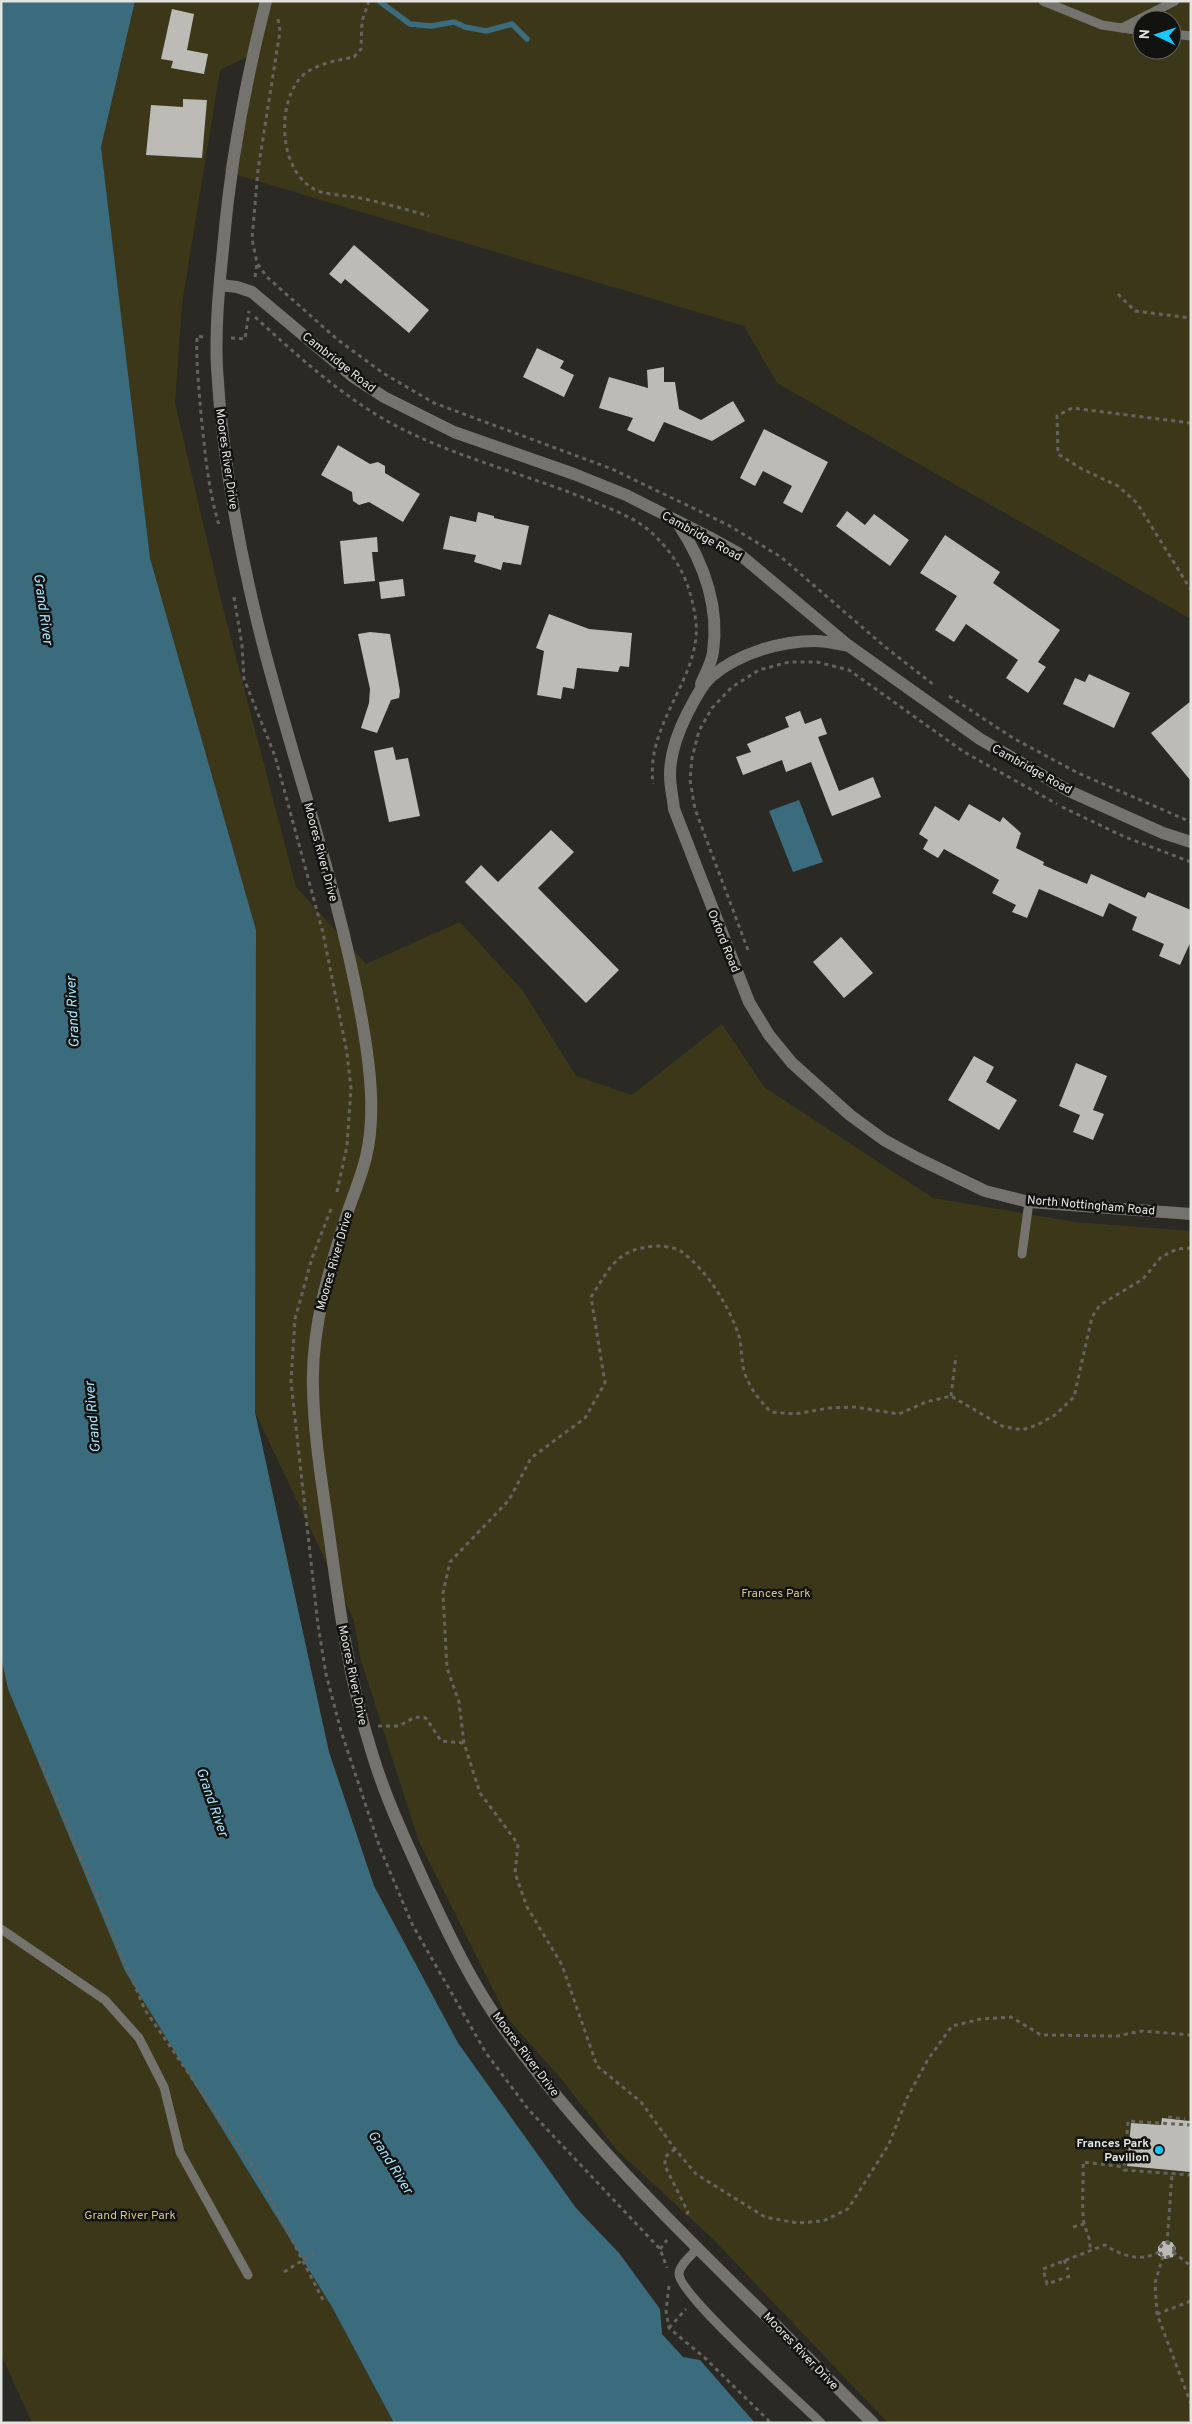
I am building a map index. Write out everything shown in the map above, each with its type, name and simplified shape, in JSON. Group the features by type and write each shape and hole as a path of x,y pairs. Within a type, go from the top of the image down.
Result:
{"street":[{"name":"Moores River Drive","path":"266,1 238,122 227,201 217,337 222,426 235,514 258,625 342,931 362,1023 368,1062 371,1105 368,1152 321,1302 314,1348 312,1383 316,1441 338,1599 348,1664 363,1725 389,1802 430,1893 463,1962 501,2025 606,2155 697,2249 873,2423"},
{"name":"Cambridge Road","path":"220,285 237,287 252,292 352,376 398,405 454,432 583,477 677,521 738,553 849,646 980,739 1061,786 1163,832 1191,842"},
{"name":"Oxford Road","path":"677,521 696,549 714,610 713,653 697,696 681,726 672,754 670,775 674,809 749,1002 769,1035 792,1063 850,1116 884,1140"},
{"name":"Oxford Road","path":"697,696 712,676 737,660 761,650 816,641 849,646"},
{"name":"North Nottingham Road","path":"884,1140 950,1176 985,1191 1029,1202 1191,1214"}],"lane":[{"path":"1043,1 1081,18 1132,30"},
{"path":"1120,28 1175,1"},
{"path":"1022,1254 1029,1202"},
{"path":"1,1929 105,2000 139,2038 164,2087 180,2152 248,2275"},
{"path":"697,2249 681,2267 679,2274 682,2283 696,2300 821,2423"}],"path":[{"path":"369,1 362,20 360,49 354,57 329,62 309,72 302,76 292,90 283,119 287,148 299,178 315,190 384,203 429,216"},
{"path":"222,533 213,505 206,460 196,359 197,336 245,339 257,263 252,239 258,170 280,31 277,18"},
{"path":"257,263 267,277 338,340 383,373 434,403 612,469 728,525 780,557 884,646 941,690 1013,738 1087,777 1191,822"},
{"path":"1118,294 1135,311 1191,318"},
{"path":"249,311 312,369 366,407 402,429 456,452 557,487 627,516 652,532 674,558 689,585 696,618 694,650 684,681 670,704 659,731 654,756 654,787"},
{"path":"1191,423 1072,408 1057,416 1058,454 1082,469 1118,486 1137,503 1191,590"},
{"path":"233,591 242,646 244,679 275,756 323,933 347,1053 351,1088 347,1146 336,1196"},
{"path":"748,950 695,809 690,780 692,758 699,731 712,708 732,687 759,670 789,662 817,662 849,670 964,752 1016,782 1125,837 1191,862"},
{"path":"332,1205 312,1258 295,1319 291,1382 308,1548 326,1674 341,1731 363,1725 399,1726 415,1717 426,1718 441,1741 464,1743"},
{"path":"1191,1248 1176,1250 1161,1257 1142,1279 1100,1305 1092,1317 1074,1397 1055,1415 1038,1425 1022,1430 1002,1426 951,1396 926,1402 899,1414 855,1407 829,1408 795,1414 771,1412 761,1402 748,1380 744,1371 738,1334 727,1310 710,1282 681,1250 665,1246 636,1248 614,1262 591,1297 605,1383 585,1418 531,1458 509,1500 450,1562 443,1593 444,1635 448,1668 459,1702 464,1743 480,1793 518,1844 515,1873 527,1907 562,1965 597,2066 641,2102 675,2149 696,2174 765,2217 797,2224 824,2221 848,2209 889,2144 907,2098 927,2061 952,2026 981,2019 1010,2017 1041,2035 1117,2036 1142,2031 1191,2035"},
{"path":"951,1396 956,1356"},
{"path":"40,1760 145,2010 258,2174 324,2300"},
{"path":"1168,2117 1185,2119"},
{"path":"1191,2126 1128,2121 1124,2170 1191,2175"},
{"path":"675,2149 665,2157 665,2166 688,2212 660,2249 668,2268 670,2286 666,2311 669,2328 705,2358 771,2423"},
{"path":"1090,2250 1090,2241 1084,2224 1082,2209 1085,2189 1083,2162 1125,2166"},
{"path":"1167,2244 1172,2174"},
{"path":"1073,2227 1084,2224"},
{"path":"1070,2276 1047,2284 1043,2269 1105,2245 1118,2253 1133,2257 1152,2256 1167,2244"},
{"path":"1167,2244 1171,2244 1173,2252 1191,2266"},
{"path":"1160,2251 1163,2256 1155,2283 1157,2314 1191,2404"},
{"path":"284,2272 316,2252"},
{"path":"1163,2256 1172,2255 1173,2252"},
{"path":"1064,2260 1068,2270"},
{"path":"669,2328 696,2300"},
{"path":"1157,2314 1191,2301"}],"green space":[{"name":"Frances Park","path":"135,1 1191,1 1191,619 777,383 744,326 224,171 251,55 220,70 182,304 175,403 221,600 296,887 366,964 460,922 523,991 576,1076 632,1095 722,1024 764,1087 933,1198 1075,1222 1191,1231 1191,2423 888,2423 714,2240 617,2150 559,2076 508,2019 418,1839 360,1657 354,1621 255,1412 256,930 150,558 101,147"},
{"name":"Grand River Park","path":"1,1657 8,1689 36,1754 394,2423 32,2423 1,2354"}],"water":[{"name":"Grand River","path":"1,1 135,1 101,147 150,558 256,930 255,1412 329,1752 374,1886 458,2043 576,2208 619,2253 660,2309 662,2334 683,2357 700,2360 755,2423 394,2423 332,2307 125,1971 8,1689 1,1657"},
{"path":"799,800 823,862 793,872 769,811"}],"building":[{"path":"172,9 194,14 187,50 208,54 204,74 171,68 173,61 161,59"},
{"path":"183,99 207,100 202,158 146,155 151,105 183,107"},
{"path":"354,245 429,310 409,333 345,279 341,284 329,274"},
{"path":"537,348 564,361 560,368 574,375 564,397 523,377"},
{"path":"664,367 664,382 675,382 679,409 701,420 733,401 745,421 712,441 664,422 654,442 627,430 633,418 599,408 609,377 648,388 647,370"},
{"path":"764,429 828,462 802,513 783,503 792,486 763,471 755,486 740,478"},
{"path":"338,445 370,464 378,462 385,466 385,473 420,494 403,522 369,502 359,505 353,501 352,492 321,475"},
{"path":"847,511 865,525 874,514 909,540 890,566 836,526"},
{"path":"478,512 494,516 494,518 529,526 521,565 503,562 501,570 474,562 476,555 443,549 450,516 476,522"},
{"path":"945,535 1000,572 993,583 1060,630 1038,662 1046,667 1028,693 1006,678 1018,660 966,624 954,642 935,630 957,596 920,573"},
{"path":"377,537 378,552 372,552 375,581 344,584 340,541"},
{"path":"403,579 405,596 381,599 379,582"},
{"path":"549,614 589,629 632,633 629,667 620,666 618,672 577,668 574,689 563,687 561,699 537,695 544,651 536,648"},
{"path":"370,632 390,634 400,691 399,698 391,700 377,733 361,728 369,703 370,689 358,634"},
{"path":"1089,674 1130,693 1114,728 1063,704 1075,678 1085,682"},
{"path":"1191,701 1191,781 1151,733"},
{"path":"800,711 805,724 821,718 827,734 818,737 839,791 873,777 881,797 832,816 811,762 786,772 782,760 743,775 736,757 751,752 747,744 789,727 785,717"},
{"path":"393,747 396,760 408,758 420,816 389,822 374,751"},
{"path":"969,804 1000,822 1003,817 1021,833 1016,848 1044,862 1043,865 1087,884 1091,874 1145,898 1148,892 1191,910 1191,941 1180,965 1159,956 1164,944 1132,930 1137,917 1109,903 1103,917 1039,889 1027,918 1012,912 1016,905 992,893 999,880 944,849 938,858 923,849 928,840 919,834 935,806 959,821"},
{"path":"551,830 574,852 538,888 619,970 586,1003 465,882 481,865 498,882"},
{"path":"841,937 873,973 844,998 813,962"},
{"path":"974,1056 994,1067 986,1082 1017,1100 999,1130 948,1100"},
{"path":"1076,1063 1107,1076 1093,1110 1104,1114 1093,1140 1073,1132 1080,1115 1059,1106"},
{"name":"Frances Park Pavilion","path":"1162,2118 1190,2121 1191,2172 1127,2166 1131,2123 1161,2125"},
{"path":"1163,2241 1172,2242 1176,2248 1173,2257 1165,2259 1158,2255 1158,2247"}],"waterway":[{"path":"379,1 410,24 431,26 454,22 465,27 486,31 512,24 527,39"}],"place":[{"name":"Frances Park Pavilion","path":"1159,2150"}]}
